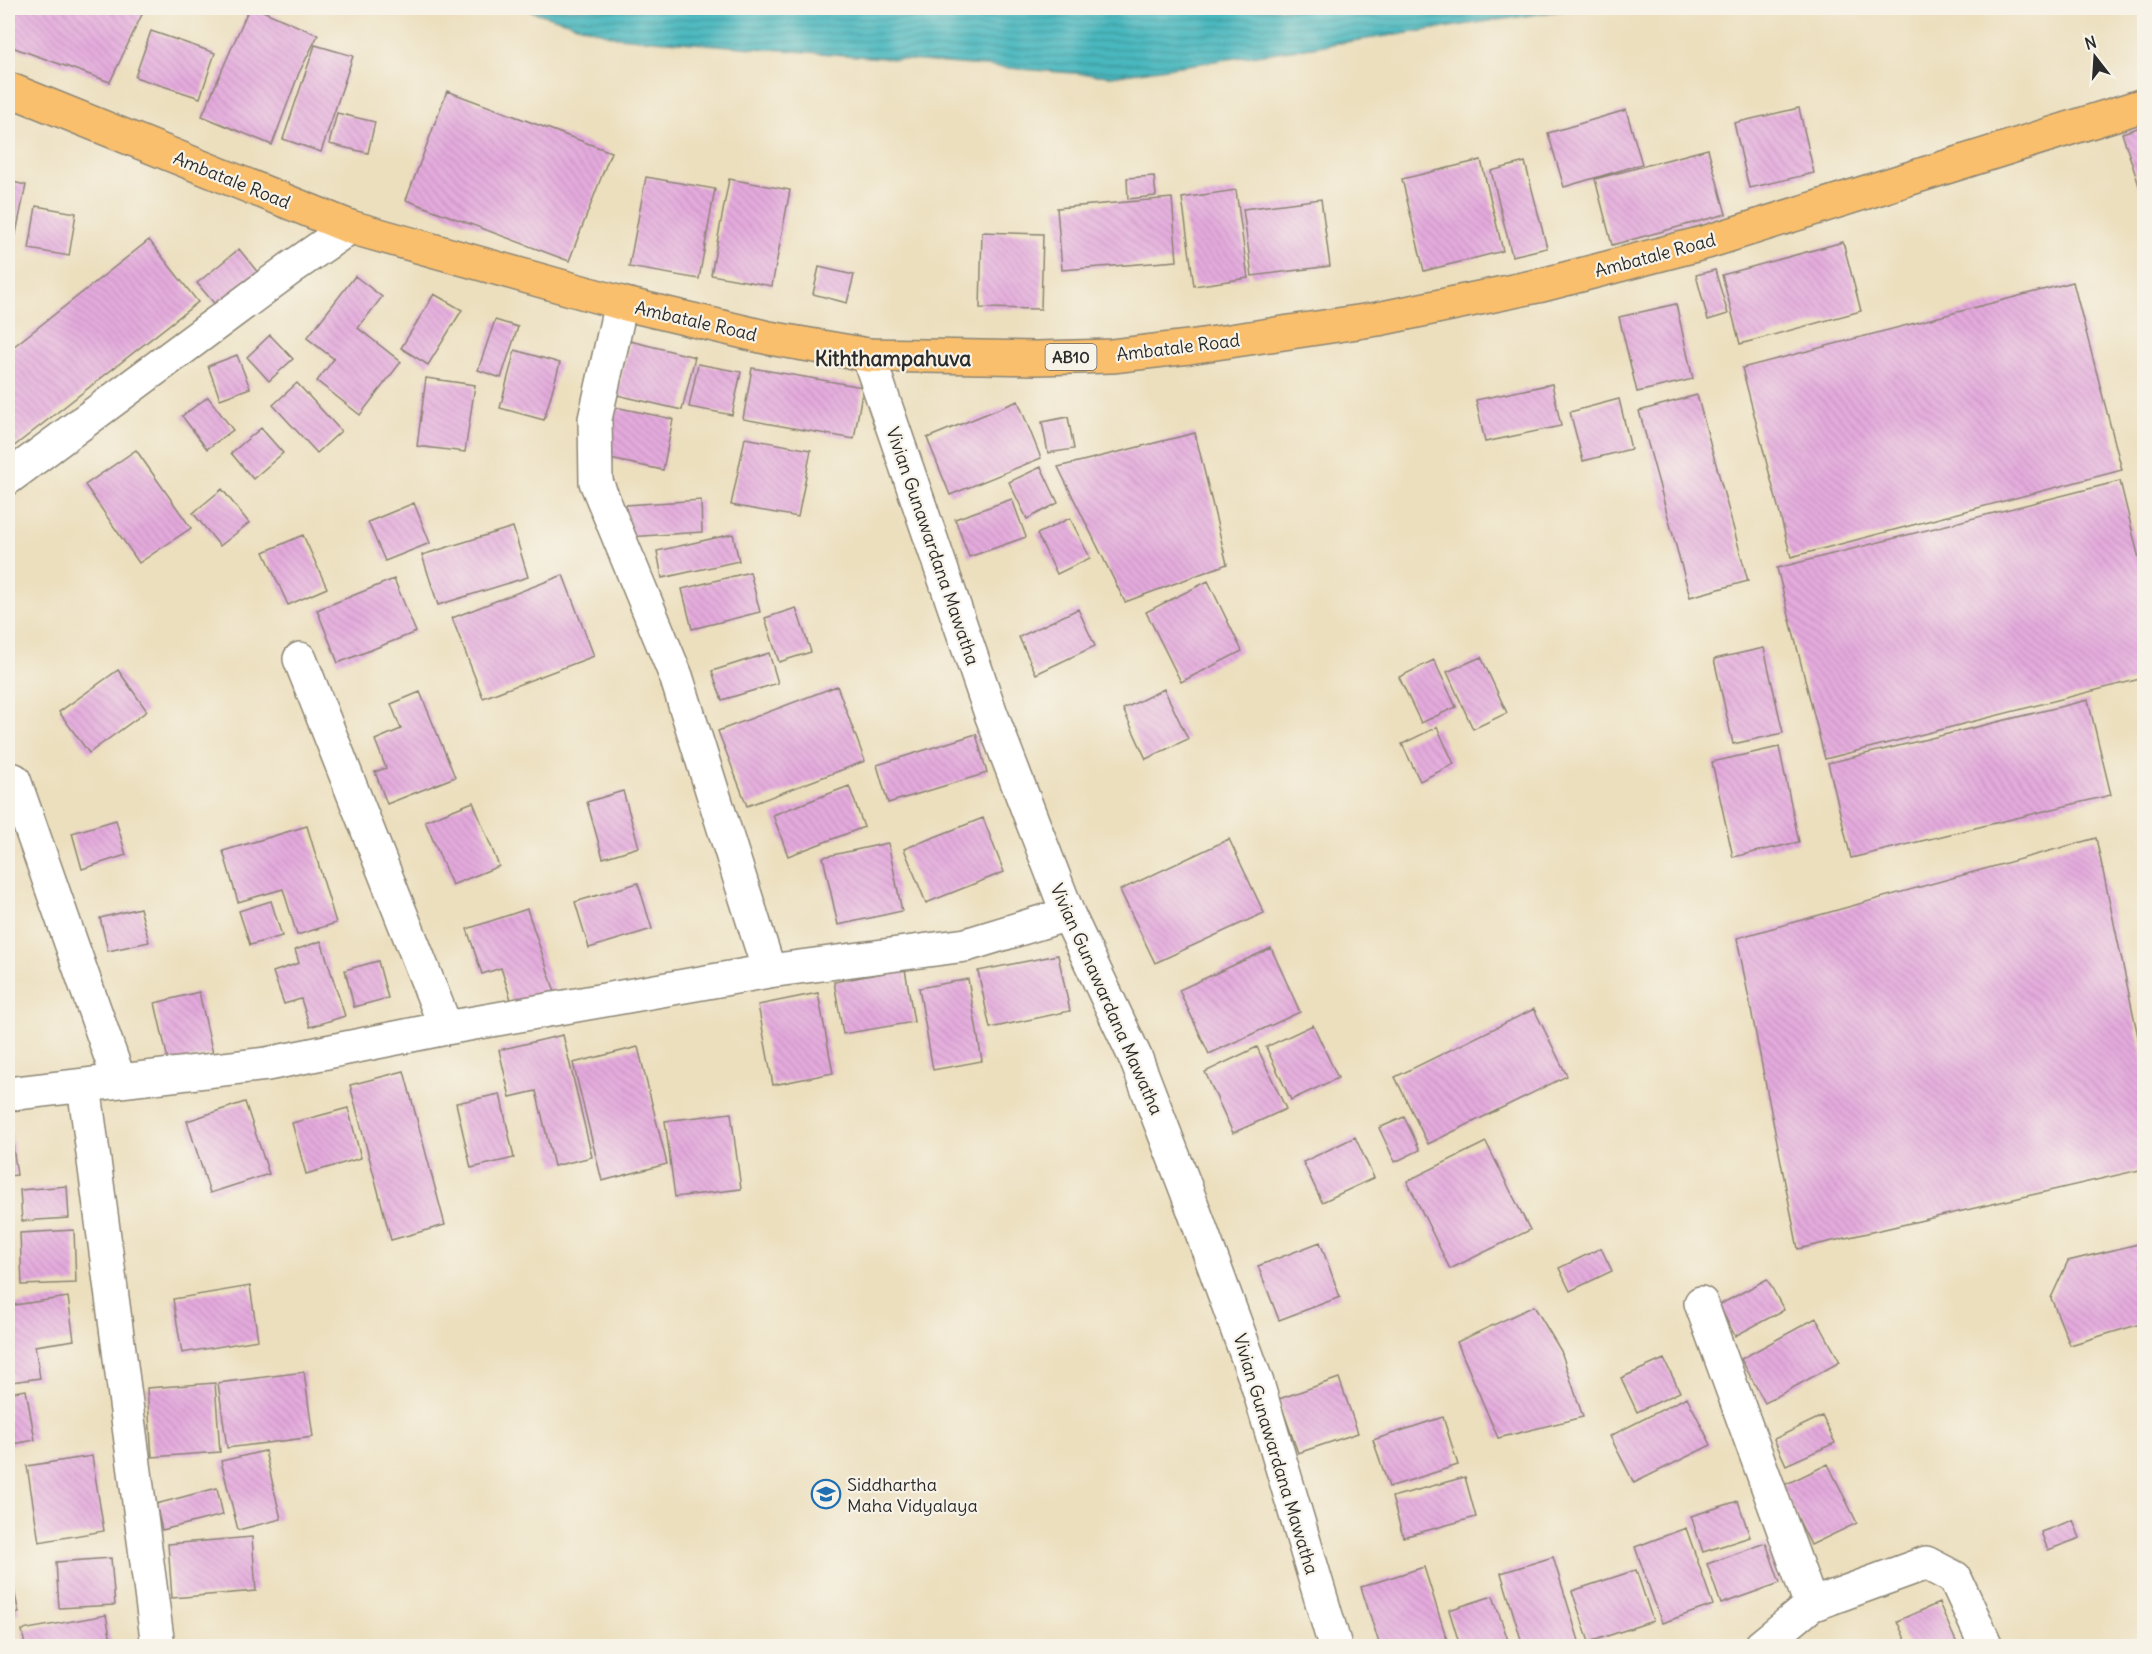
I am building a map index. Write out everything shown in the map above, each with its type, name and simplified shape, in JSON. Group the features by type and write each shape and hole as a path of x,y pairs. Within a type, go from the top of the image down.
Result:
{"main road":[{"name":"Ambatale Road","path":"8,89 350,227 621,303 769,338 868,355 1036,358 1112,356 1189,347 1378,319 1542,285 1707,242 2145,105"}],"street":[{"path":"8,478 291,268 350,227"},
{"path":"621,303 594,419 596,482 676,676 769,970"},
{"name":"Vivian Gunawardana Mawatha","path":"868,355 991,714 1068,914 1136,1059 1257,1383 1335,1647"},
{"path":"300,659 446,1028"},
{"path":"14,780 119,1080"},
{"path":"8,1094 267,1064 446,1028 769,970 966,945 1068,914"},
{"path":"84,1085 158,1647"},
{"path":"1701,1303 1811,1605"},
{"path":"1761,1647 1811,1605 1926,1563 1954,1578 1986,1647"}],"water":[{"path":"521,8 1579,8 1111,76 617,37"}],"building":[{"path":"13,8 145,8 110,82 9,46"},
{"path":"249,8 256,8 318,35 299,73 272,145 202,116"},
{"path":"151,31 215,53 200,98 135,77"},
{"path":"315,45 353,56 321,152 283,139"},
{"path":"447,91 611,152 569,261 406,200"},
{"path":"1799,108 1814,173 1749,188 1734,123"},
{"path":"1626,110 1642,164 1564,187 1548,133"},
{"path":"337,113 375,122 368,153 329,144"},
{"path":"2144,126 2144,201 2122,133"},
{"path":"1708,149 1726,214 1612,245 1595,179"},
{"path":"1481,160 1503,251 1424,271 1402,179"},
{"path":"1525,162 1547,248 1512,256 1491,171"},
{"path":"1154,176 1156,196 1128,199 1127,178"},
{"path":"646,177 715,189 699,279 629,267"},
{"path":"729,179 790,190 772,286 711,275"},
{"path":"8,181 26,185 14,243 8,241"},
{"path":"1236,190 1248,278 1194,286 1182,198"},
{"path":"1172,198 1177,261 1062,270 1057,208"},
{"path":"1321,199 1330,266 1252,276 1243,209"},
{"path":"36,206 76,213 69,256 29,249"},
{"path":"982,232 1043,234 1041,309 980,308"},
{"path":"149,240 198,302 8,451 8,340 13,347"},
{"path":"1843,242 1861,311 1740,344 1722,275"},
{"path":"239,249 259,274 218,308 197,283"},
{"path":"819,267 854,275 847,303 813,294"},
{"path":"1715,270 1728,314 1708,320 1696,275"},
{"path":"355,276 382,297 358,328 401,362 360,415 317,381 334,359 307,338"},
{"path":"2073,282 2122,470 1791,557 1742,368"},
{"path":"434,294 462,310 428,365 401,348"},
{"path":"1676,304 1693,379 1637,392 1619,317"},
{"path":"495,320 518,327 501,378 478,370"},
{"path":"270,335 293,359 269,381 247,357"},
{"path":"630,341 695,357 682,410 617,395"},
{"path":"515,350 560,363 544,420 500,408"},
{"path":"237,355 250,388 220,399 208,366"},
{"path":"698,364 741,372 732,415 689,407"},
{"path":"752,368 863,387 854,439 743,419"},
{"path":"426,378 475,385 465,452 417,446"},
{"path":"297,383 341,431 317,453 273,405"},
{"path":"1552,384 1561,426 1485,442 1476,400"},
{"path":"1697,395 1748,581 1690,597 1639,411"},
{"path":"208,397 233,430 207,449 182,416"},
{"path":"1619,399 1631,449 1583,461 1570,412"},
{"path":"1018,401 1041,458 950,495 927,438"},
{"path":"610,406 673,419 663,470 600,457"},
{"path":"1068,417 1074,449 1048,453 1042,422"},
{"path":"261,428 283,453 253,479 231,453"},
{"path":"1195,433 1227,564 1125,602 1058,467"},
{"path":"745,438 811,450 798,517 731,505"},
{"path":"136,450 191,528 139,563 85,485"},
{"path":"1041,467 1058,503 1027,519 1009,482"},
{"path":"2120,481 2144,579 2144,678 1825,759 1777,568"},
{"path":"222,489 249,523 220,546 193,513"},
{"path":"1012,499 1026,537 969,557 955,519"},
{"path":"701,500 702,532 628,537 626,505"},
{"path":"414,503 430,543 385,561 368,522"},
{"path":"1070,518 1090,558 1057,574 1037,534"},
{"path":"513,527 528,577 438,605 422,555"},
{"path":"733,534 739,561 662,578 657,551"},
{"path":"303,535 327,588 288,605 264,552"},
{"path":"750,572 760,612 692,629 682,589"},
{"path":"563,575 594,656 483,698 452,618"},
{"path":"394,579 416,632 338,663 317,610"},
{"path":"1208,581 1242,651 1181,682 1146,612"},
{"path":"796,608 811,652 779,662 765,618"},
{"path":"1078,609 1095,646 1036,674 1019,637"},
{"path":"1764,648 1783,733 1733,744 1714,659"},
{"path":"769,653 778,683 722,700 712,671"},
{"path":"1481,657 1507,713 1473,729 1447,672"},
{"path":"1434,660 1456,707 1421,723 1399,677"},
{"path":"118,670 147,711 89,753 59,712"},
{"path":"837,686 865,761 747,806 718,731"},
{"path":"1164,689 1188,739 1146,759 1123,709"},
{"path":"420,692 455,777 387,804 375,772 386,768 375,740 401,729 391,704"},
{"path":"2088,700 2111,795 1851,858 1828,763"},
{"path":"1437,727 1454,764 1420,781 1402,744"},
{"path":"976,734 987,773 888,803 877,765"},
{"path":"1779,747 1799,842 1733,857 1712,762"},
{"path":"849,786 864,827 788,856 773,815"},
{"path":"623,791 639,847 603,858 587,802"},
{"path":"473,802 499,866 452,885 425,821"},
{"path":"983,818 1004,872 926,903 904,849"},
{"path":"116,820 126,855 82,869 72,833"},
{"path":"307,826 336,923 297,935 283,889 238,902 223,851"},
{"path":"2096,838 2144,1065 2144,1169 1798,1249 1737,938"},
{"path":"1229,839 1264,913 1155,963 1120,890"},
{"path":"888,843 902,911 838,925 823,857"},
{"path":"638,883 652,929 589,948 575,902"},
{"path":"271,901 282,936 250,945 239,911"},
{"path":"140,908 149,942 108,951 100,918"},
{"path":"527,909 555,992 513,1006 501,968 482,974 467,929"},
{"path":"321,941 345,1016 310,1027 301,999 284,1004 273,972 299,963 295,950"},
{"path":"1271,948 1300,1012 1209,1054 1179,990"},
{"path":"1058,955 1070,1011 990,1028 978,971"},
{"path":"378,961 388,998 354,1007 345,970"},
{"path":"905,969 914,1022 843,1034 834,982"},
{"path":"968,979 982,1061 933,1070 919,988"},
{"path":"199,992 213,1054 169,1064 155,1003"},
{"path":"818,993 833,1073 773,1085 758,1005"},
{"path":"1534,1009 1567,1076 1428,1144 1395,1077"},
{"path":"1313,1025 1338,1078 1291,1100 1266,1047"},
{"path":"563,1035 592,1157 554,1166 536,1091 510,1097 499,1050"},
{"path":"638,1047 667,1164 602,1181 573,1063"},
{"path":"1257,1047 1286,1109 1233,1133 1205,1072"},
{"path":"404,1071 445,1225 391,1240 350,1085"},
{"path":"500,1094 514,1158 471,1168 456,1103"},
{"path":"245,1102 269,1174 210,1193 187,1121"},
{"path":"348,1108 361,1158 306,1174 292,1123"},
{"path":"8,1111 17,1175 8,1176"},
{"path":"731,1113 741,1189 675,1197 665,1121"},
{"path":"1404,1117 1420,1150 1395,1162 1379,1128"},
{"path":"1355,1137 1374,1178 1322,1202 1303,1162"},
{"path":"1486,1142 1530,1230 1450,1269 1407,1181"},
{"path":"67,1186 69,1218 22,1221 20,1190"},
{"path":"74,1230 76,1283 22,1285 20,1233"},
{"path":"1320,1242 1340,1297 1279,1320 1258,1266"},
{"path":"2138,1244 2144,1284 2144,1323 2070,1345 2051,1298 2068,1261"},
{"path":"1601,1248 1612,1271 1570,1291 1559,1268"},
{"path":"1767,1279 1784,1310 1735,1336 1719,1305"},
{"path":"250,1286 258,1340 182,1353 173,1299"},
{"path":"68,1297 74,1340 35,1346 40,1378 12,1382 8,1354 8,1306"},
{"path":"1534,1306 1561,1351 1583,1417 1498,1438 1457,1342"},
{"path":"1816,1318 1840,1362 1765,1403 1741,1359"},
{"path":"1664,1359 1680,1392 1637,1412 1621,1378"},
{"path":"304,1372 313,1437 227,1448 218,1383"},
{"path":"1339,1378 1358,1433 1298,1453 1279,1399"},
{"path":"215,1383 220,1452 152,1457 147,1388"},
{"path":"26,1390 35,1440 8,1445 8,1393"},
{"path":"1687,1397 1711,1445 1634,1483 1610,1436"},
{"path":"1822,1416 1835,1443 1786,1465 1774,1439"},
{"path":"1443,1417 1458,1465 1389,1487 1373,1440"},
{"path":"265,1451 281,1519 238,1530 221,1461"},
{"path":"92,1456 104,1531 39,1542 27,1466"},
{"path":"1828,1464 1857,1523 1811,1545 1782,1486"},
{"path":"1465,1477 1476,1517 1403,1537 1392,1497"},
{"path":"217,1488 223,1515 162,1530 156,1504"},
{"path":"1738,1501 1750,1537 1703,1552 1691,1516"},
{"path":"2073,1520 2080,1538 2048,1550 2041,1532"},
{"path":"1686,1528 1713,1605 1662,1623 1635,1547"},
{"path":"252,1537 256,1591 172,1598 168,1544"},
{"path":"1766,1543 1780,1583 1721,1604 1707,1564"},
{"path":"1553,1557 1580,1644 1523,1646 1501,1573"},
{"path":"111,1558 115,1605 59,1608 56,1562"},
{"path":"8,1563 19,1613 8,1616"},
{"path":"1424,1567 1449,1646 1380,1646 1361,1587"},
{"path":"1636,1570 1653,1621 1589,1642 1572,1591"},
{"path":"1493,1596 1510,1646 1460,1646 1449,1610"},
{"path":"1939,1603 1958,1646 1908,1646 1897,1621"},
{"path":"106,1615 112,1646 25,1646 22,1630"}],"place":[{"name":"Siddhartha Maha Vidyalaya","path":"826,1494"}],"district":[{"name":"Kiththampahuva","path":"893,358"}]}
